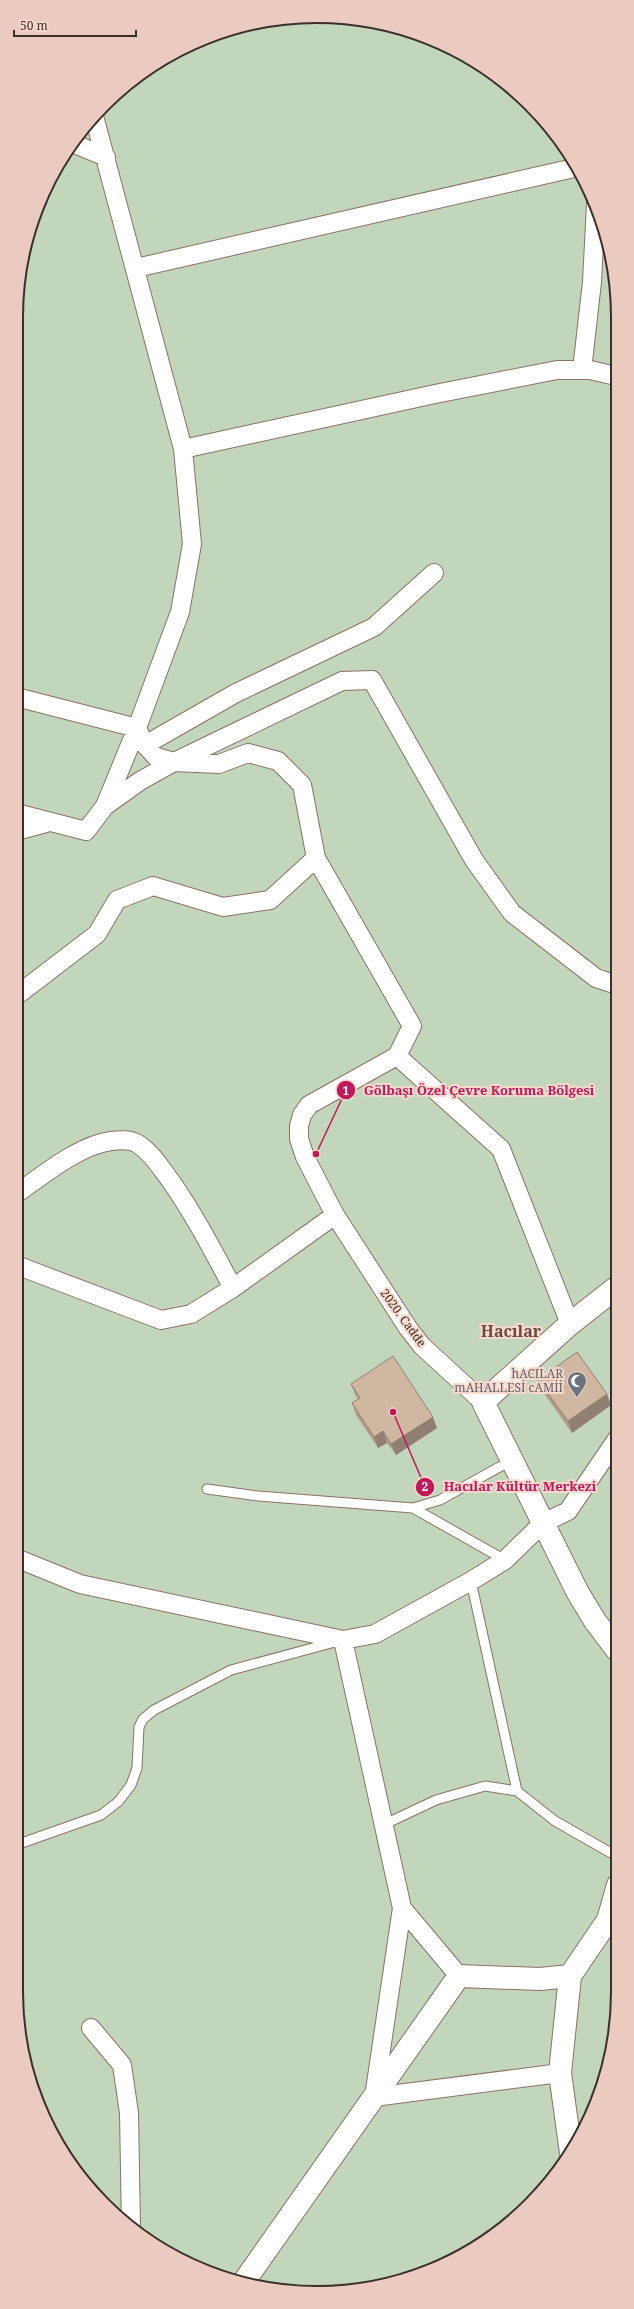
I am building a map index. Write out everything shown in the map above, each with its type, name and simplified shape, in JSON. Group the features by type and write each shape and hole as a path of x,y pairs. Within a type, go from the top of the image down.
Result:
{"street":[{"path":"23,816 54,821 86,831 105,806 137,728 180,612 192,544 184,450 96,123"},
{"path":"79,146 106,157"},
{"path":"136,268 571,169"},
{"path":"582,370 592,282 595,222"},
{"path":"184,450 466,388 557,370 582,370 611,375"},
{"path":"145,745 236,693 374,627 434,573"},
{"path":"105,806 140,781 174,762 342,681 372,680 474,860 512,913 596,978 611,983"},
{"path":"23,699 137,728"},
{"path":"137,728 145,745 156,757 174,762 218,764 248,753 278,761 302,785 316,858 412,1026 397,1056 501,1149 570,1324"},
{"path":"23,829 54,821"},
{"path":"23,991 97,934 117,900 153,886 223,906 270,900 316,858"},
{"name":"2020. Cadde","path":"397,1056 309,1105 302,1115 298,1126 299,1139 305,1157 335,1215 408,1328 422,1346 483,1402 578,1593 598,1626 611,1642"},
{"path":"23,1189 67,1159 92,1146 110,1141 126,1140 137,1144 152,1156 193,1213 233,1288"},
{"path":"23,1268 161,1320 191,1314 233,1288 335,1215"},
{"path":"483,1402 570,1324 611,1293"},
{"path":"23,1561 80,1584 343,1640 375,1634 471,1581 505,1560 543,1523 568,1512 611,1448"},
{"path":"343,1640 402,1908 374,2097"},
{"path":"402,1908 459,1976 540,1979 570,1976"},
{"path":"570,2143 560,2073 570,1976 611,1924"},
{"path":"248,2277 459,1976"},
{"path":"91,2028 122,2065 129,2113 131,2219"},
{"path":"374,2097 560,2073"}],"lane":[{"path":"207,1489 258,1496 413,1508 440,1500 512,1460"},
{"path":"413,1508 505,1560"},
{"path":"471,1581 517,1791"},
{"path":"23,1843 96,1817 118,1802 130,1785 135,1772 139,1727 143,1720 154,1710 231,1670 343,1640"},
{"path":"383,1825 436,1800 485,1786 517,1791 555,1821 611,1853"}],"green space":[{"path":"317,23 374,29 393,33 430,45 464,62 496,84 525,109 550,138 572,170 581,187 589,204 601,241 608,279 611,317 611,1992 605,2049 601,2068 589,2105 572,2139 538,2186 511,2213 496,2225 464,2247 447,2256 430,2264 393,2276 336,2285 298,2285 241,2276 204,2264 170,2247 138,2225 109,2200 84,2171 62,2139 45,2105 33,2068 24,2011 23,317 29,260 33,241 45,204 62,170 84,138 109,109 123,96 170,62 204,45 241,33 260,29"}],"building":[{"name":"hACILAR mAHALLESİ cAMİİ","path":"577,1352 607,1394 568,1421 538,1380"},
{"path":"393,1356 433,1417 391,1444 383,1431 374,1437 352,1403 360,1398 351,1384"}],"place":[{"name":"Gölbaşı Özel Çevre Koruma Bölgesi","path":"316,1154"},
{"name":"hACILAR mAHALLESİ cAMİİ","path":"577,1398"},
{"name":"Hacılar Kültür Merkezi","path":"393,1412"}],"district":[{"name":"Hacılar","path":"511,1331"}]}
